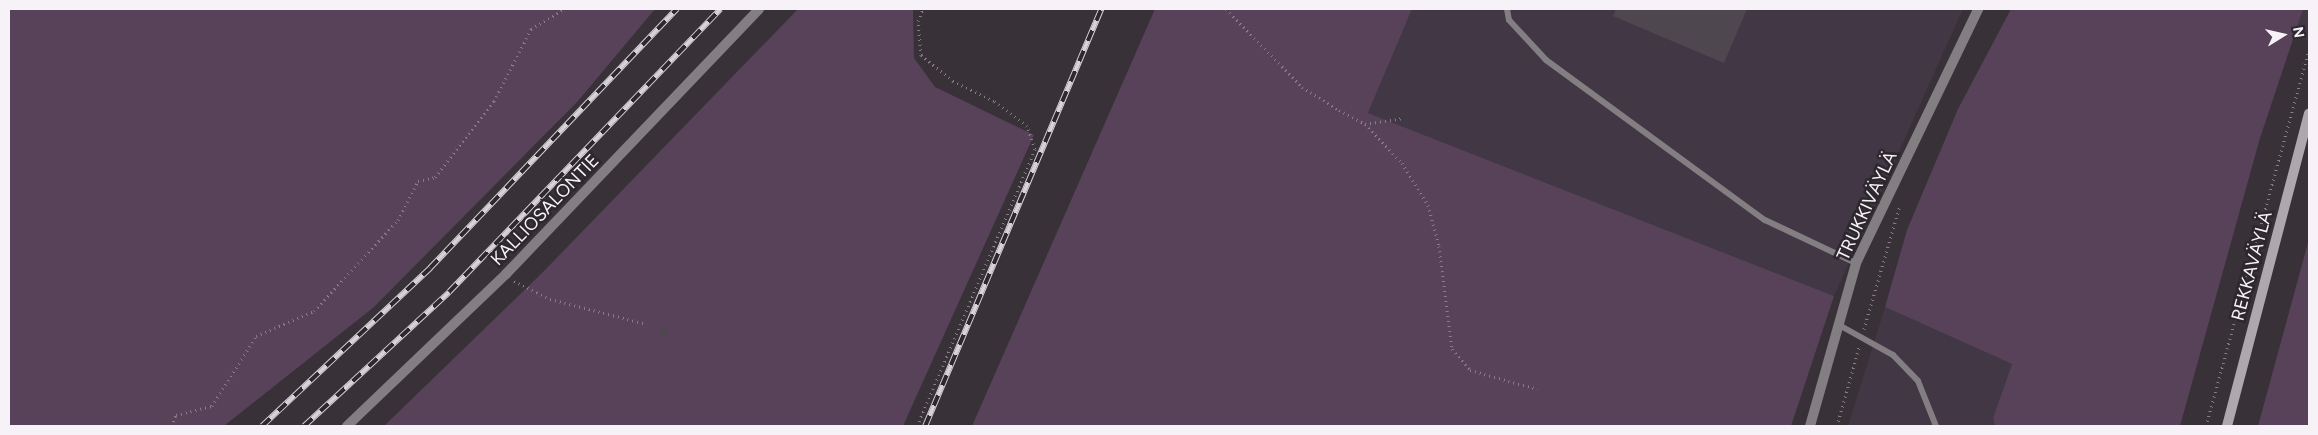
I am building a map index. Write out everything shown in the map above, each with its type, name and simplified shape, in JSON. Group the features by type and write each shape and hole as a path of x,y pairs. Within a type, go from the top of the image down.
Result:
{"street":[{"name":"KALLIOSALONTIE","path":"347,426 506,274 759,9"},
{"name":"TRUKKIVÄYLÄ","path":"1810,426 1856,263 1978,9"},
{"name":"REKKAVÄYLÄ","path":"2227,426 2309,114"}],"lane":[{"path":"1507,9 1509,20 1546,60 1765,220 1856,263"},
{"path":"1839,325 1862,335 1893,355 1918,380 1936,426"}],"path":[{"path":"171,426 176,415 212,406 256,336 314,311 398,220 418,181 435,177 488,108 531,29 564,9"},
{"path":"917,426 1035,149 1027,126 994,101 953,82 921,55 918,21 923,9"},
{"path":"1226,9 1302,87 1365,124 1402,163 1428,205 1439,246 1452,349 1470,370 1537,389"},
{"path":"2206,426 2309,50"},
{"path":"1365,124 1404,118"},
{"path":"1837,426 1904,194"},
{"path":"506,274 520,286 550,299 647,324"}],"shaded area":[{"path":"9,9 655,9 578,101 374,307 224,426 9,426"},
{"path":"798,9 913,9 914,58 935,87 1034,135 903,426 384,426 544,271"},
{"path":"1155,9 1412,9 1368,113 1834,296 1791,426 972,426"},
{"path":"1412,9 1963,9 1834,296 1368,113"},
{"path":"2011,9 2303,9 2260,138 2180,426 1995,426 1993,418 2012,364 1885,307 1907,230 1958,109"},
{"path":"2303,9 2309,9 2309,41 2292,35"},
{"path":"2309,239 2309,426 2258,426"},
{"path":"1885,307 2012,364 1993,418 1995,426 1848,426"}],"building":[{"path":"1616,9 1747,9 1724,63 1613,16"},
{"path":"661,327 669,329 668,338 660,336"}],"railway":[{"path":"262,426 430,268 677,9"},
{"path":"304,426 449,292 720,9"},
{"path":"925,426 1101,9"}]}
